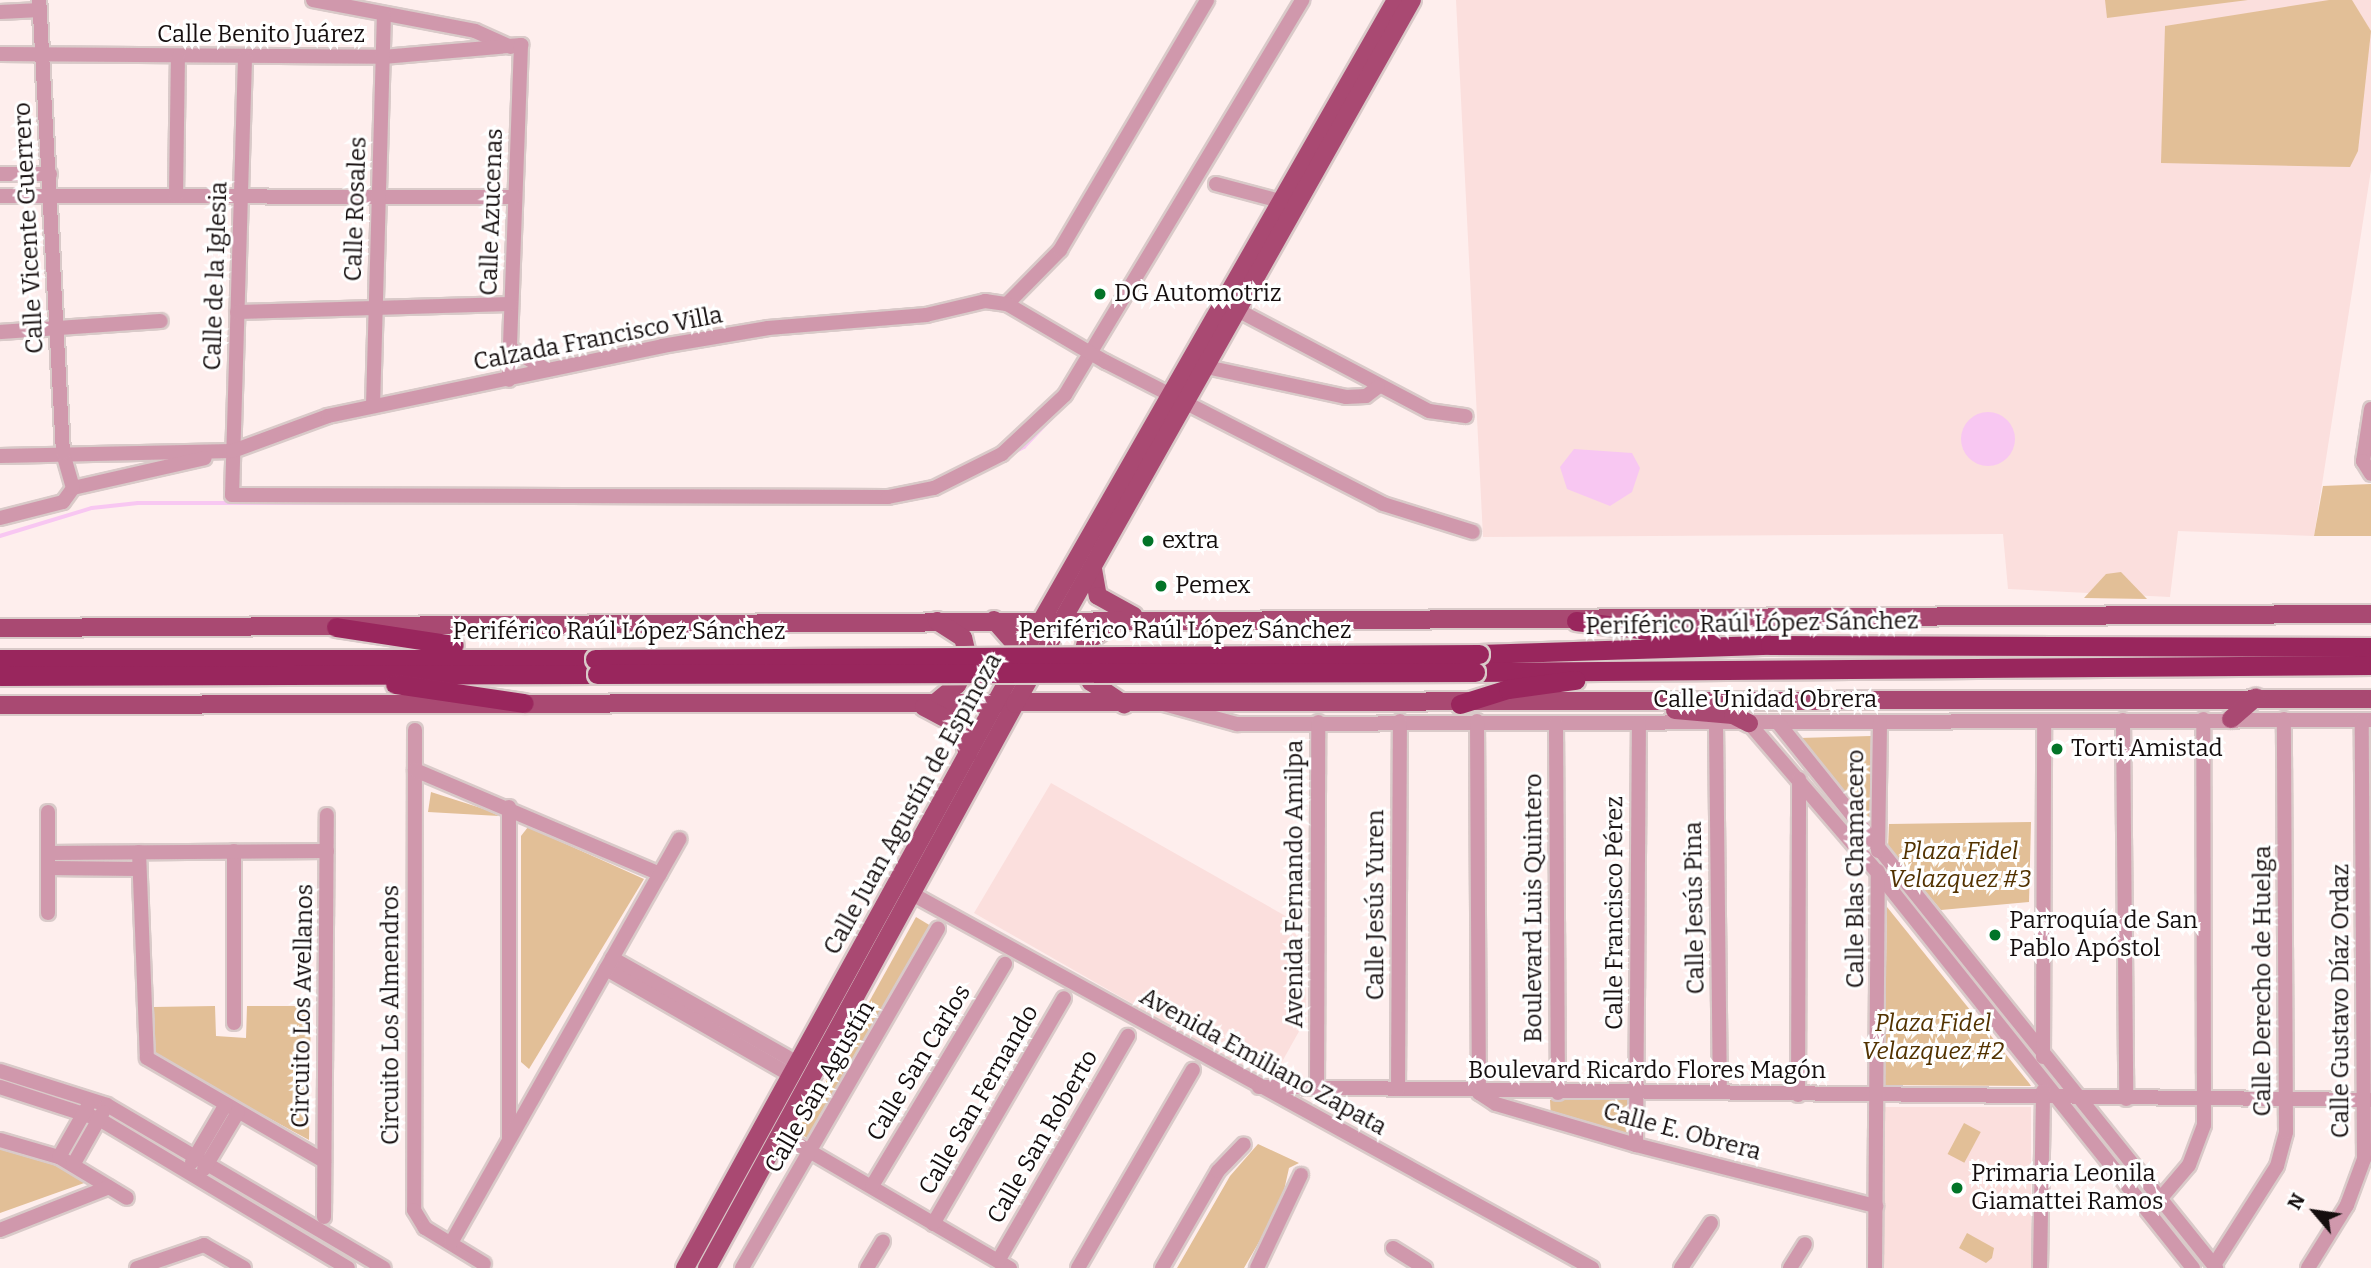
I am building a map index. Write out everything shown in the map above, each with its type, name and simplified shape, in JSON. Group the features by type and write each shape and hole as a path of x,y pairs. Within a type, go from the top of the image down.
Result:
{"highway":[{"path":"1576,621 1770,645"},
{"path":"337,627 514,655"},
{"name":"Periférico Raúl López Sánchez","path":"1477,663 1770,645 2371,647"},
{"name":"Periférico Raúl López Sánchez","path":"0,659 514,655 596,666"},
{"name":"Periférico Raúl López Sánchez","path":"0,676 321,675 596,666 1477,663 1676,667 2371,665"},
{"path":"1460,704 1508,689 1676,667"},
{"path":"321,675 524,704"}],"main road":[{"name":"Calle Juan Agustín de Espinoza","path":"685,1268 1023,653 1198,365 1289,203 1396,0"},
{"name":"Calle Juan Agustín de Espinoza","path":"1289,203 1412,0"},
{"name":"Calle Juan Agustín de Espinoza","path":"707,1268 914,895 1015,704 1093,568 1179,398"},
{"path":"1093,568 1098,596 1144,620"},
{"path":"0,628 995,620 1576,621 2371,614"},
{"path":"995,620 1023,653"},
{"path":"1118,620 1086,642 1081,661 1091,682 1124,704"},
{"path":"934,704 957,685 969,663 963,638 936,621"},
{"path":"0,705 1460,704 1649,700 2256,697 2371,699"},
{"path":"2231,719 2256,697"},
{"path":"1649,700 1749,723"},
{"path":"910,704 952,720 968,754"},
{"path":"882,912 914,895 909,862"}],"street":[{"path":"313,0 475,31 516,46"},
{"path":"1207,0 1055,259 1007,303 1097,357 1383,504 1473,532"},
{"path":"1097,357 1302,0"},
{"path":"0,12 39,5"},
{"name":"Calle Vicente Guerrero","path":"39,5 44,52 64,453 73,488"},
{"name":"Calle Rosales","path":"373,406 384,14"},
{"name":"Calle Benito Juárez","path":"0,54 44,52 178,58 383,57 516,46"},
{"name":"Calle Azucenas","path":"509,380 516,46"},
{"path":"176,196 178,58"},
{"name":"Calle de la Iglesia","path":"245,58 232,495 888,497 933,488 1002,454 1056,405 1097,357"},
{"path":"0,174 50,174"},
{"path":"1216,184 1289,203"},
{"path":"0,196 176,196 242,200 514,197"},
{"name":"Calzada Francisco Villa","path":"0,456 233,451 373,406 768,328 926,315 985,301 1007,303"},
{"path":"237,312 512,304"},
{"path":"1231,306 1378,387 1429,411 1466,416"},
{"path":"0,332 161,321"},
{"path":"510,348 549,370"},
{"path":"1198,365 1346,397 1366,396 1378,387"},
{"path":"2368,471 2371,409"},
{"path":"0,518 63,502 73,488 233,451"},
{"name":"Calle Unidad Obrera","path":"1163,704 1220,722 1779,724 2203,719 2367,720"},
{"path":"2149,1212 2195,1154 2206,1100 2203,719"},
{"name":"Calle Derecho de Huelga","path":"2215,1267 2277,1166 2288,1099 2284,719"},
{"path":"2123,720 2126,1099"},
{"name":"Calle Gustavo Díaz Ordaz","path":"2308,1268 2357,1183 2370,1100 2367,720"},
{"name":"Calle Jesús Yuren","path":"1398,1089 1400,721"},
{"path":"1477,721 1479,1093"},
{"name":"Avenida Fernando Amilpa","path":"1317,1088 1318,722"},
{"name":"Calle Blas Chamacero","path":"1875,1268 1880,722"},
{"path":"2040,1268 2044,722"},
{"name":"Boulevard Luis Quintero","path":"1556,723 1558,1093"},
{"name":"Calle Francisco Pérez","path":"1636,1145 1639,723"},
{"name":"Calle Jesús Pina","path":"1716,723 1720,1092"},
{"path":"1749,723 1878,873 2043,1078 2069,1098 2160,1199 2215,1267"},
{"path":"1779,724 2043,1056 2149,1212 2193,1268"},
{"name":"Circuito Los Almendros","path":"415,730 414,1210 425,1228 484,1264"},
{"path":"415,770 509,807 660,874"},
{"path":"1798,1095 1799,779"},
{"path":"509,807 509,1140"},
{"path":"48,812 48,913"},
{"name":"Circuito Los Avellanos","path":"324,1217 327,815"},
{"path":"451,1243 680,839"},
{"path":"234,851 234,1023"},
{"name":"Circuito Los Avellanos","path":"48,853 327,851"},
{"name":"Circuito Los Avellanos","path":"139,852 144,1053 324,1161"},
{"path":"48,868 139,869"},
{"name":"Avenida Emiliano Zapata","path":"914,895 1592,1268"},
{"name":"Calle San Agustín","path":"742,1268 938,928"},
{"path":"609,964 795,1070"},
{"name":"Calle San Carlos","path":"872,1186 1004,964"},
{"name":"Calle San Fernando","path":"933,1224 1064,998"},
{"name":"Calle San Roberto","path":"1004,1265 1128,1036"},
{"path":"0,1070 107,1105 202,1158 384,1268"},
{"path":"1078,1268 1193,1070"},
{"path":"0,1087 99,1119 187,1169 348,1268"},
{"name":"Boulevard Ricardo Flores Magón","path":"1259,1087 1479,1093 1636,1091 2370,1100"},
{"name":"Calle E. Obrera","path":"1479,1093 1496,1104 1636,1145 1876,1206"},
{"path":"59,1157 92,1098"},
{"path":"73,1165 107,1105"},
{"path":"187,1169 202,1158 232,1108"},
{"path":"782,1135 1004,1265"},
{"path":"0,1139 59,1157 127,1198"},
{"path":"1162,1268 1218,1171 1244,1143"},
{"path":"200,1177 202,1158"},
{"path":"1257,1268 1301,1175"},
{"path":"0,1230 109,1187"},
{"path":"1681,1268 1711,1223"},
{"path":"867,1268 883,1241"},
{"path":"1790,1268 1805,1244"},
{"path":"137,1268 167,1263 204,1245 244,1268"},
{"path":"1393,1248 1425,1268"}],"shaded area":[{"path":"1456,0 2371,0 2371,170 2314,536 2178,531 2170,597 2008,589 2003,534 1483,537"},
{"path":"1988,412 2007,420 2015,439 2007,458 1988,466 1969,458 1961,439 1969,420"},
{"path":"1574,449 1632,453 1640,468 1632,492 1610,506 1567,489 1560,467"},
{"path":"1051,783 1305,927 1306,1019 1274,1076 1259,1076 974,913"},
{"name":"Primaria Leonila Giamattei Ramos","path":"1884,1107 2031,1107 2031,1268 1884,1268"}],"green space":[{"path":"2105,0 2248,0 2107,18"},
{"path":"2329,0 2352,0 2371,31 2358,151 2350,167 2161,163 2165,26"},
{"path":"2371,484 2371,536 2314,536 2323,486"},
{"path":"2121,572 2147,599 2084,598 2106,574"},
{"path":"1871,736 1870,824 1799,738"},
{"path":"431,792 487,810 499,816 428,812"},
{"name":"Plaza Fidel Velazquez #3","path":"2031,822 2029,902 1941,910 1888,848 1889,824"},
{"path":"528,827 644,879 529,1069 521,1062 521,836"},
{"name":"Plaza Fidel Velazquez #2","path":"1887,907 2029,1083 2031,1086 1884,1085"},
{"path":"916,917 931,926 809,1139 797,1132"},
{"path":"215,1006 216,1036 246,1038 247,1006 311,1006 309,1140 149,1053 153,1007"},
{"path":"1629,1098 1628,1137 1551,1118 1550,1100"},
{"path":"1964,1123 1981,1132 1964,1163 1948,1154"},
{"path":"1258,1144 1299,1163 1289,1168 1281,1204 1244,1268 1177,1268 1230,1176"},
{"path":"0,1148 39,1157 87,1182 0,1213"},
{"path":"1967,1233 1994,1248 1992,1258 1986,1263 1959,1248"}],"waterway":[{"path":"1098,354 1310,0"},
{"path":"1085,375 1094,360"},
{"path":"951,487 1024,447 1062,407"},
{"path":"0,536 92,508 138,503 634,503"}],"place":[{"name":"DG Automotriz","path":"1100,294"},
{"name":"extra","path":"1148,541"},
{"name":"Pemex","path":"1161,586"},
{"name":"Torti Amistad","path":"2057,749"},
{"name":"Parroquía de San Pablo Apóstol","path":"1995,935"},
{"name":"Primaria Leonila Giamattei Ramos","path":"1957,1188"}]}
